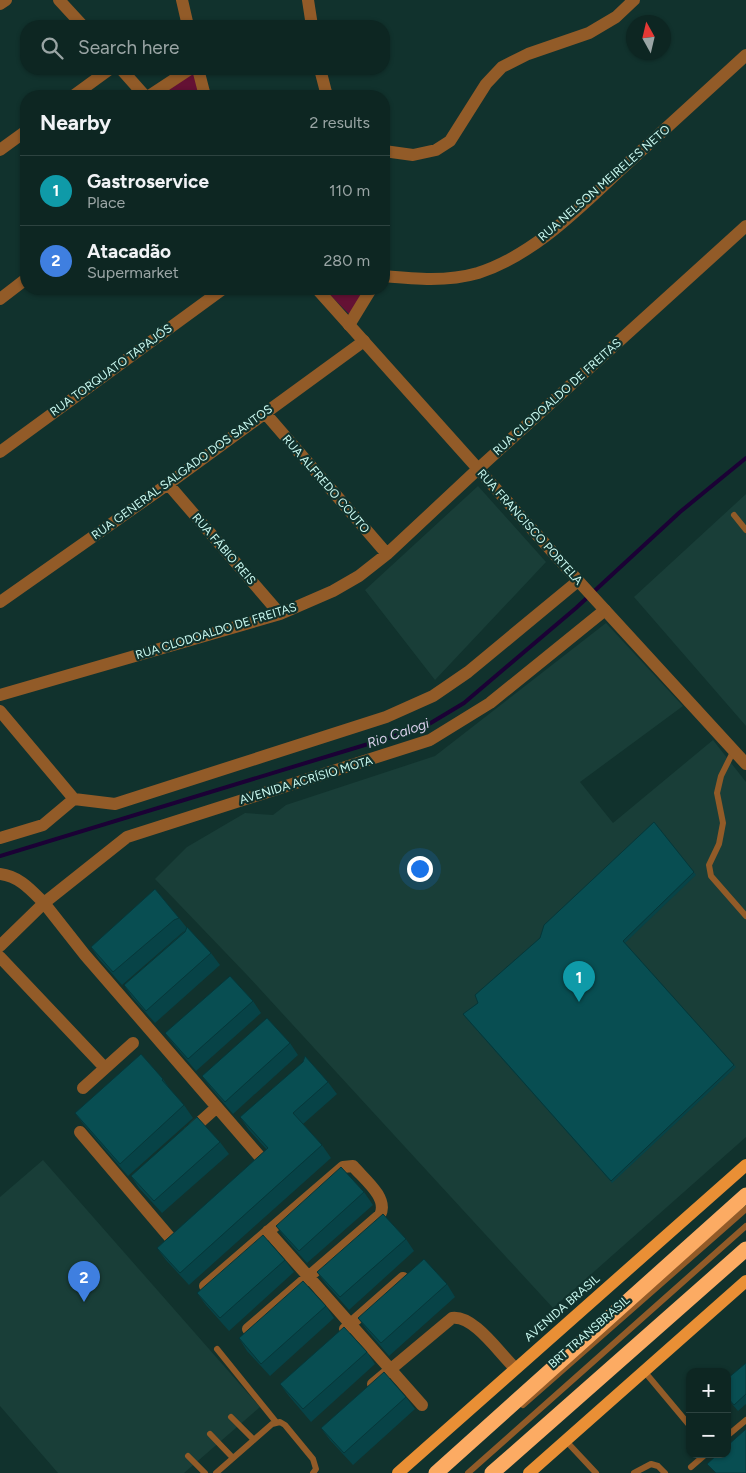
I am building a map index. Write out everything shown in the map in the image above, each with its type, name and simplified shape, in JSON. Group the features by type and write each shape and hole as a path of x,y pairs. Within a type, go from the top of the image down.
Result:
{"highway":[{"path":"436,1473 746,1195"},
{"path":"492,1473 746,1249"}],"main road":[{"name":"AVENIDA BRASIL","path":"398,1473 746,1166"},
{"path":"529,1473 746,1281"}],"street":[{"path":"0,4 6,0"},
{"path":"59,0 77,20"},
{"path":"182,0 187,20"},
{"path":"308,0 311,20"},
{"path":"390,151 413,155 436,150 450,141 486,84 502,67 528,54 589,33 616,17 634,0"},
{"name":"RUA NELSON MEIRELES NETO","path":"390,277 428,280 456,278 478,273 508,261 532,246 589,199 746,55"},
{"path":"81,90 102,75"},
{"path":"126,75 139,90"},
{"path":"158,90 181,75"},
{"path":"200,75 203,90"},
{"path":"322,75 325,90"},
{"path":"0,150 20,135"},
{"name":"RUA CLODOALDO DE FREITAS","path":"0,694 280,614 333,591 359,576 388,554 478,469 746,226"},
{"path":"0,299 20,284"},
{"name":"RUA TORQUATO TAPAJÓS","path":"0,452 215,295"},
{"name":"RUA FRANCISCO PORTELA","path":"322,295 580,583 746,764"},
{"path":"349,325 366,295"},
{"name":"RUA GENERAL SALGADO DOS SANTOS","path":"0,602 168,484 364,341"},
{"name":"RUA ALFREDO COUTO","path":"265,413 388,554"},
{"name":"RUA FÁBIO REIS","path":"168,484 280,614"},
{"path":"0,711 74,799 115,804 386,717 425,700 468,672 580,583"},
{"name":"AVENIDA ACRÍSIO MOTA","path":"0,946 44,904 127,837 430,740 490,703 603,607"},
{"path":"0,838 43,825 74,799"},
{"path":"0,874 10,875 25,884 44,904 202,1082 217,1107 240,1127 261,1158"},
{"path":"0,957 105,1068"},
{"path":"83,1088 133,1043"},
{"path":"183,1138 217,1107"},
{"path":"80,1132 131,1185 172,1240"},
{"path":"205,1286 343,1167 353,1166 382,1201 383,1209 380,1215 248,1329"},
{"path":"268,1230 422,1405"},
{"path":"335,1338 415,1268"},
{"path":"363,1394 452,1318 459,1317 471,1323 515,1368"}],"lane":[{"path":"734,515 746,530"},
{"path":"734,750 721,776 717,793 723,823 719,844 709,865 711,876 746,916"},
{"name":"BRT TRANSBRASIL","path":"446,1473 746,1209"},
{"name":"BRT TRANSBRASIL","path":"468,1473 746,1226"},
{"path":"217,1349 276,1422 285,1424 314,1459 316,1469 313,1473"},
{"path":"644,1370 686,1421"},
{"path":"231,1417 254,1440"},
{"path":"731,1433 746,1420"},
{"path":"218,1472 276,1422"},
{"path":"210,1434 233,1458"},
{"path":"566,1441 596,1473"},
{"path":"188,1456 204,1473"},
{"path":"691,1466 701,1458"},
{"path":"634,1473 651,1464 658,1466 664,1473"}],"shaded area":[{"path":"183,75 195,75 202,90 162,90"},
{"path":"330,295 363,295 350,315"},
{"path":"478,486 546,562 435,680 365,590"},
{"path":"746,494 746,726 634,597"},
{"path":"606,623 683,706 580,782 613,823 713,740 746,782 746,1137 553,1308 247,975 155,879 187,847 245,813 273,815 286,805 435,756"},
{"path":"43,1160 260,1407 184,1473 58,1473 0,1406 0,1197"}],"building":[{"path":"654,822 694,872 623,941 734,1065 611,1181 463,1014 478,1003 475,995 540,938 544,925"},
{"path":"155,889 179,918 174,920 113,972 91,947"},
{"path":"187,927 211,953 146,1011 124,985 185,932"},
{"path":"230,976 253,1001 188,1059 165,1033"},
{"path":"267,1018 290,1043 225,1102 202,1076"},
{"path":"141,1054 184,1105 120,1164 75,1113"},
{"path":"305,1056 328,1082 293,1113 322,1145 180,1273 157,1248 268,1148 240,1117 303,1062"},
{"path":"197,1117 220,1142 154,1201 131,1176"},
{"path":"341,1167 364,1192 299,1251 276,1226"},
{"path":"383,1214 406,1239 340,1297 317,1272"},
{"path":"263,1235 285,1260 220,1318 197,1293"},
{"path":"424,1259 447,1284 381,1343 358,1318"},
{"path":"303,1281 326,1306 261,1364 239,1338"},
{"path":"344,1327 367,1352 303,1409 280,1384"},
{"path":"746,1363 746,1394 734,1405 731,1402 731,1376"},
{"path":"384,1372 406,1397 344,1453 321,1428"},
{"path":"746,1429 746,1473 716,1473 707,1464 714,1458 731,1458 731,1442"}],"waterway":[{"name":"Rio Calogi","path":"0,856 424,727 464,703 576,608 680,512 746,458"}],"place":[{"name":"Gastroservice","path":"579,1002"},
{"name":"Atacadão","path":"84,1302"}]}
